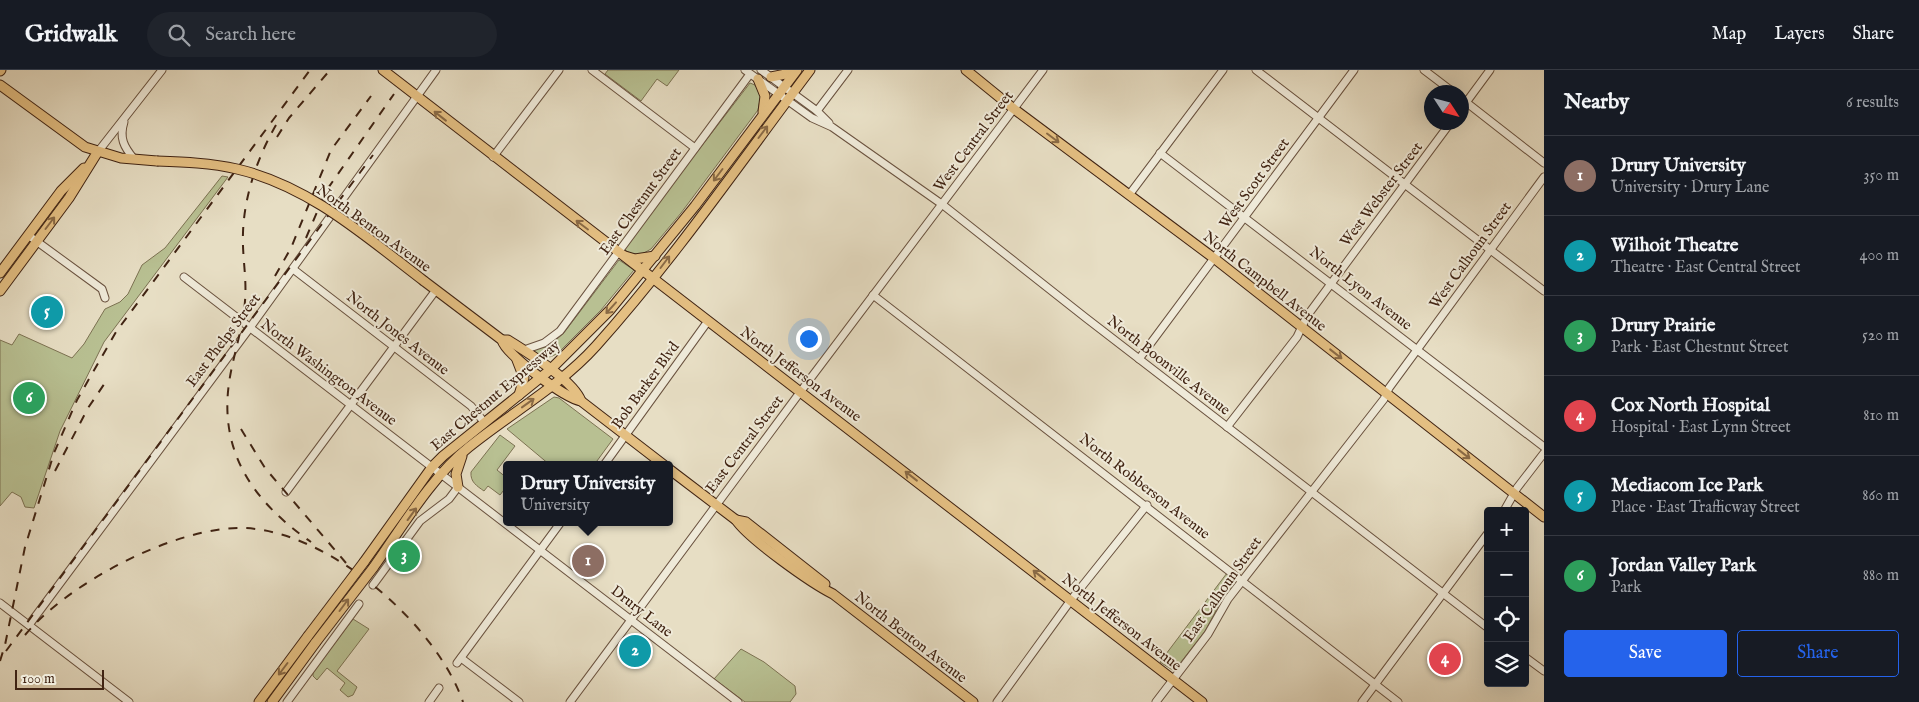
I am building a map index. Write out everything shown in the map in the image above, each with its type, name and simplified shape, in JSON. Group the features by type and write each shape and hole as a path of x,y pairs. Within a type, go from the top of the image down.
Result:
{"main road":[{"name":"North Jefferson Avenue","path":"382,70 492,157 801,391 1202,702"},
{"name":"East Chestnut Expressway","path":"272,702 441,474 468,448 561,379 596,346 653,279 810,70"},
{"name":"North Campbell Avenue","path":"966,70 1014,109 1215,259 1544,516"},
{"path":"770,77 796,71"},
{"name":"East Chestnut Expressway","path":"259,702 364,562 432,467 484,422 550,370 610,310 655,256 796,71"},
{"path":"751,75 765,96 765,105 761,117"},
{"name":"North Benton Avenue","path":"0,85 74,141 97,153 134,159 211,164 238,169 296,190 328,209 502,340 503,345 516,358 552,386 573,400 581,401"},
{"path":"0,273 61,191 97,153"},
{"path":"0,291 69,198 97,153"},
{"path":"620,253 635,258 655,256"},
{"name":"North Benton Avenue","path":"502,340 508,340 550,370 578,394 581,401 659,461"},
{"path":"516,358 524,378 522,390 516,398"},
{"path":"458,487 456,474 459,460 468,448"},
{"name":"North Benton Avenue","path":"673,472 716,504 736,520 742,528 820,588 833,594 973,702"}],"street":[{"path":"97,153 162,70"},
{"name":"East Phelps Street","path":"29,625 293,269 436,70"},
{"path":"492,157 559,70"},
{"path":"592,70 695,148"},
{"name":"North Boonville Avenue","path":"761,70 781,90"},
{"path":"817,111 848,70"},
{"name":"West Central Street","path":"943,205 1044,70"},
{"path":"1129,195 1222,70"},
{"path":"1256,70 1544,291"},
{"name":"West Scott Street","path":"1139,359 1354,70"},
{"path":"1424,70 1444,85"},
{"path":"1469,96 1490,70"},
{"name":"East Chestnut Street","path":"524,350 549,341 560,331 751,75"},
{"name":"North Boonville Avenue","path":"751,75 781,90 812,118 832,127 943,205 1484,625"},
{"name":"North Boonville Avenue","path":"790,97 817,111 832,127"},
{"path":"1469,107 1544,163"},
{"path":"125,117 122,140 125,149 134,159"},
{"name":"West Webster Street","path":"1227,427 1297,337 1307,316 1445,130"},
{"name":"North Lyon Avenue","path":"1160,153 1544,447"},
{"name":"West Calhoun Street","path":"1311,492 1386,394 1417,349 1544,178"},
{"name":"East Central Street","path":"570,702 716,504 943,205"},
{"path":"28,235 102,289 105,298"},
{"name":"North Jones Avenue","path":"293,269 471,406 484,422"},
{"name":"North Washington Avenue","path":"184,277 249,329 458,487"},
{"path":"286,492 436,290"},
{"name":"North Robberson Avenue","path":"873,295 1147,505 1398,702"},
{"name":"Bob Barker Blvd","path":"607,461 708,321"},
{"path":"1507,507 1544,453"},
{"path":"372,585 420,521 449,499 458,487"},
{"name":"Drury Lane","path":"458,487 503,521"},
{"name":"East Calhoun Street","path":"1156,702 1208,634 1225,603 1242,579 1311,492"},
{"path":"997,702 1071,600 1110,555 1147,505"},
{"name":"Drury Lane","path":"510,526 738,702"},
{"path":"519,702 459,660 558,526"},
{"path":"1362,702 1484,538"},
{"path":"0,603 129,702"},
{"path":"287,702 358,604"},
{"path":"1529,660 1544,671"},
{"path":"429,702 439,688"}],"green space":[{"path":"608,70 679,70 667,86 657,79 641,101 605,74"},
{"path":"750,83 755,85 761,95 758,110 681,213 651,249 642,254 633,254 626,251 624,247"},
{"path":"222,176 228,177 104,342 60,431 34,508 25,507 21,497 12,492 0,506 0,340 12,345 19,334 72,358 84,344 105,309 120,302 128,294 142,265 165,248"},
{"path":"619,260 634,270 601,310 555,355 544,357 537,355 531,349 547,347 563,334"},
{"path":"554,397 559,398 613,439 597,461 545,461 507,429"},
{"path":"500,435 515,446 497,470 503,475 503,491 500,495 488,486 484,491 474,483 471,472"},
{"path":"1227,573 1234,579 1236,584 1219,605 1205,631 1174,671 1160,662"},
{"path":"353,619 369,629 337,671 357,687 353,695 348,697 340,690 345,683 327,668 317,680 313,676 313,672"},
{"path":"741,649 764,662 795,686 796,694 790,702 745,702 714,679"}],"railway":[{"path":"0,661 25,547 54,453 77,400 116,332 310,70"},
{"path":"277,137 289,118 330,70"},
{"path":"306,238 326,191 394,94"},
{"path":"275,276 291,248 331,150 371,96"},
{"path":"276,125 258,163 246,205 243,242 245,301 229,383 227,409 230,432 236,454 245,474 273,511 311,542"},
{"path":"6,651 373,155"},
{"path":"55,471 88,408 107,380"},
{"path":"241,429 265,468 346,563"},
{"path":"25,635 44,615 68,596 125,561 156,547 217,530 244,528 277,533 310,545 344,564 375,587 404,613 429,642 449,672 463,702"}],"place":[{"name":"Mediacom Ice Park","path":"47,312"},
{"name":"Jordan Valley Park","path":"29,398"},
{"name":"Drury Prairie","path":"404,556"},
{"name":"Drury University","path":"588,561"},
{"name":"Wilhoit Theatre","path":"635,651"},
{"name":"Cox North Hospital","path":"1445,659"}]}
